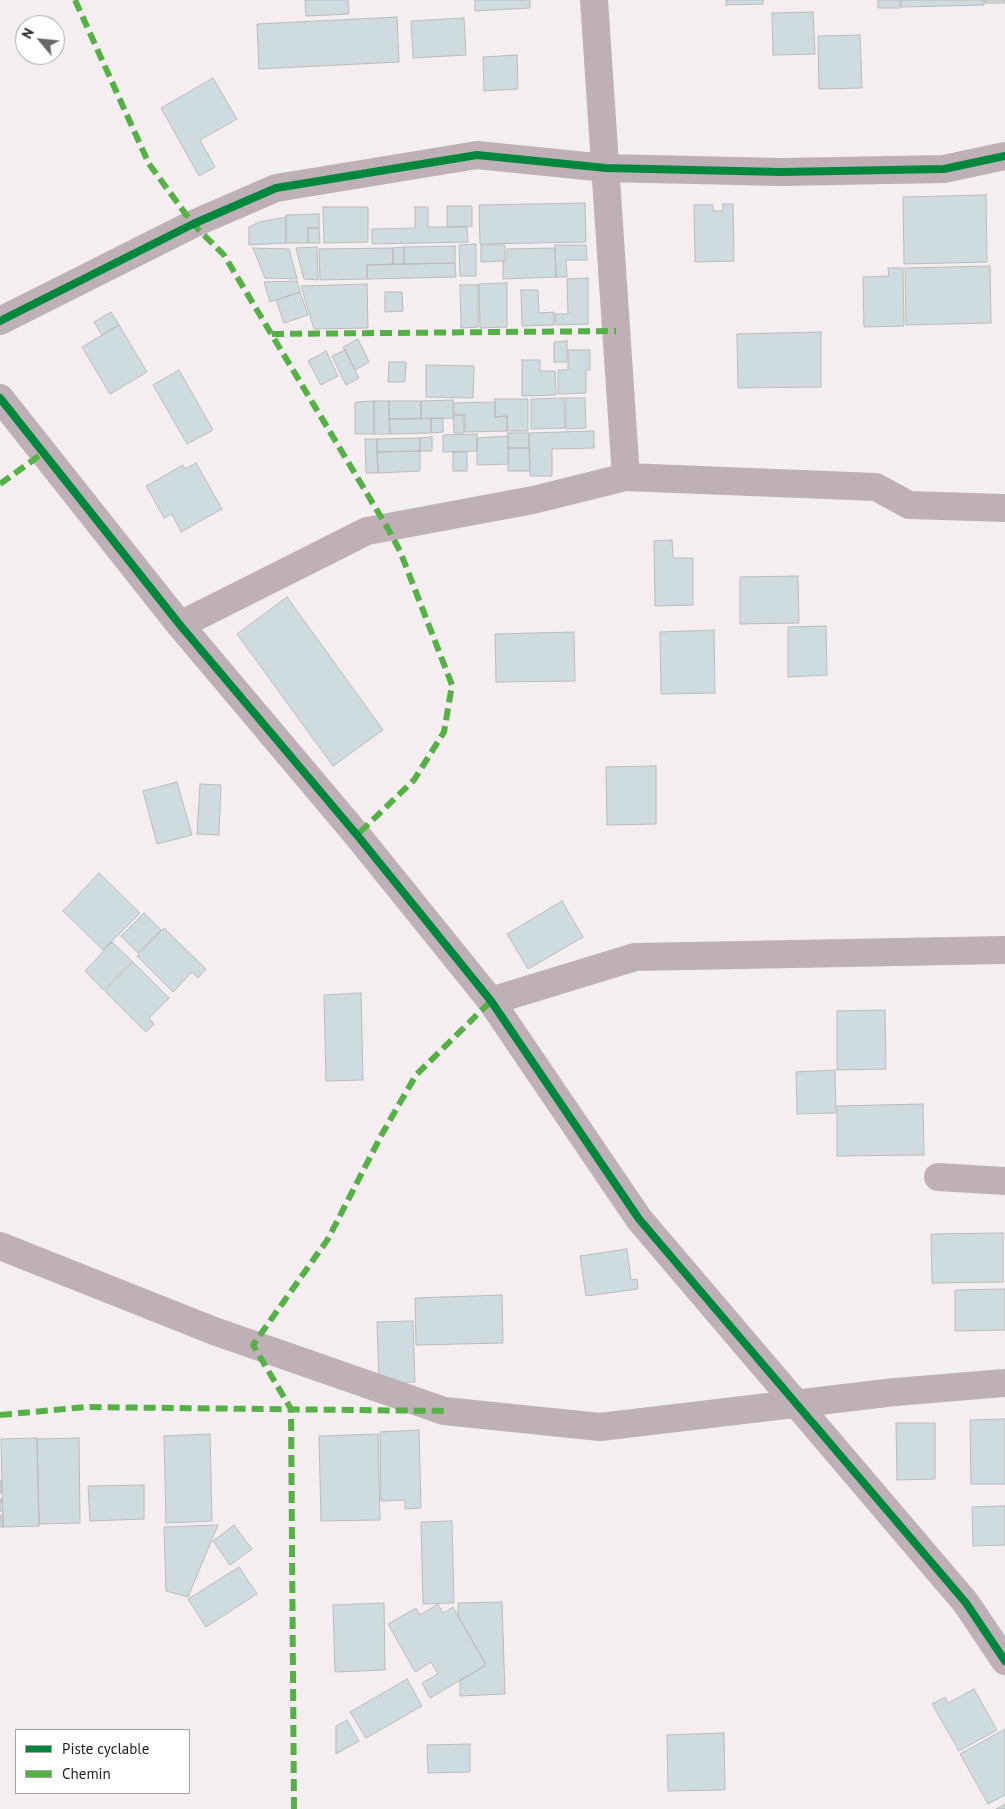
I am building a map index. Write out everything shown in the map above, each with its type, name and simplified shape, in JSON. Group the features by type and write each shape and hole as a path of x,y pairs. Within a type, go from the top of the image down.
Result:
{"street":[{"path":"594,0 626,477"},
{"path":"0,321 193,224 276,188 477,155 606,168 780,172 944,169 1005,156"},
{"path":"0,398 180,625 357,835 491,1001 638,1219 794,1404 966,1603 1005,1661"},
{"path":"180,625 366,530 533,500 626,477 876,488 909,505 1005,508"},
{"path":"491,1001 635,957 1005,950"},
{"path":"938,1177 1005,1181"},
{"path":"0,1246 214,1331 444,1411 600,1427 895,1392 1005,1382"}],"building":[{"path":"305,0 348,0 349,14 306,16"},
{"path":"475,0 530,0 530,8 475,11"},
{"path":"726,0 763,0 763,4 726,5"},
{"path":"878,0 900,0 900,8 878,8"},
{"path":"901,0 984,0 984,5 901,7"},
{"path":"985,0 1005,0 1005,3 985,3"},
{"path":"813,12 815,54 773,55 772,13"},
{"path":"397,17 399,62 259,69 257,24"},
{"path":"464,18 466,55 413,58 411,21"},
{"path":"860,35 862,88 819,89 818,36"},
{"path":"517,55 518,89 484,91 483,57"},
{"path":"213,78 237,119 200,140 215,167 199,176 161,108"},
{"path":"986,195 987,262 904,264 903,197"},
{"path":"585,203 586,242 480,244 479,205"},
{"path":"723,204 733,204 734,261 695,262 694,205 713,205 713,211 723,211"},
{"path":"447,206 472,206 472,226 447,227"},
{"path":"323,207 368,207 368,242 324,243"},
{"path":"415,207 428,207 428,227 467,227 468,242 372,244 372,229 415,228"},
{"path":"319,214 319,228 308,228 308,243 286,243 286,215"},
{"path":"286,217 286,243 249,245 249,227 259,222"},
{"path":"308,228 319,228 320,243 308,243"},
{"path":"476,244 476,276 460,276 459,245"},
{"path":"481,245 505,245 505,261 481,262"},
{"path":"555,245 586,245 587,260 566,260 567,277 556,277"},
{"path":"455,246 455,263 404,264 404,247"},
{"path":"317,247 318,280 304,279 296,248"},
{"path":"404,247 404,264 393,264 393,248"},
{"path":"253,248 289,249 297,279 265,278"},
{"path":"393,248 393,264 367,265 367,279 320,280 319,249"},
{"path":"555,248 556,277 503,279 503,262 507,262 507,249"},
{"path":"455,263 456,277 367,279 367,265"},
{"path":"990,266 991,323 906,325 905,268"},
{"path":"888,268 903,268 904,326 864,327 863,277 889,276"},
{"path":"588,278 588,324 556,325 555,314 568,314 567,279"},
{"path":"297,281 300,292 270,302 264,282"},
{"path":"507,283 507,327 480,328 479,284"},
{"path":"367,284 368,328 314,329 301,286"},
{"path":"460,285 478,285 478,327 461,328"},
{"path":"521,290 538,290 539,313 554,312 554,325 522,326"},
{"path":"300,292 308,315 284,323 276,300"},
{"path":"385,292 402,292 403,311 385,312"},
{"path":"111,312 119,325 102,335 94,322"},
{"path":"119,325 147,372 110,394 82,347"},
{"path":"821,332 821,387 738,388 737,334"},
{"path":"358,339 369,362 355,370 343,347"},
{"path":"567,341 567,362 554,362 554,342"},
{"path":"345,350 359,378 346,385 332,356"},
{"path":"568,350 590,350 590,370 586,370 586,393 558,394 558,370 568,370"},
{"path":"326,351 338,376 321,385 308,361"},
{"path":"522,360 540,360 540,371 555,371 556,395 522,396"},
{"path":"389,362 406,362 405,382 388,382"},
{"path":"426,365 474,366 473,398 426,397"},
{"path":"179,370 213,430 187,444 153,385"},
{"path":"564,398 565,428 531,429 531,399"},
{"path":"566,398 585,398 586,428 566,429"},
{"path":"495,399 528,399 528,431 507,431 507,416 495,417"},
{"path":"453,400 453,418 421,419 421,401"},
{"path":"374,401 389,401 390,434 374,434"},
{"path":"374,401 374,434 355,434 355,402"},
{"path":"389,401 421,401 421,419 389,419"},
{"path":"495,402 495,417 507,416 507,431 465,432 465,415 454,415 454,403"},
{"path":"464,415 464,433 454,433 453,416"},
{"path":"431,418 443,418 443,432 431,433"},
{"path":"431,418 431,433 390,434 389,419"},
{"path":"594,431 594,448 552,449 552,476 530,476 529,433"},
{"path":"508,433 529,433 529,448 508,448"},
{"path":"477,434 477,451 443,452 443,435"},
{"path":"508,436 509,464 477,465 477,438"},
{"path":"432,437 432,451 420,451 420,438"},
{"path":"420,438 420,451 377,452 377,439"},
{"path":"365,439 377,439 378,473 366,473"},
{"path":"508,448 529,448 530,471 508,471"},
{"path":"420,451 420,471 378,473 377,452"},
{"path":"453,452 467,452 467,471 453,471"},
{"path":"196,463 222,509 181,532 172,514 164,518 146,486 183,465 185,469"},
{"path":"672,540 673,558 693,558 693,605 655,606 654,541"},
{"path":"798,576 799,623 740,624 740,577"},
{"path":"287,597 383,730 333,766 237,634"},
{"path":"826,626 827,675 788,677 788,627"},
{"path":"714,630 715,693 661,694 660,632"},
{"path":"574,632 575,681 496,682 495,634"},
{"path":"656,766 656,824 607,825 606,767"},
{"path":"177,782 192,835 157,844 143,791"},
{"path":"200,784 221,785 219,835 197,834"},
{"path":"99,873 140,913 103,950 63,911"},
{"path":"562,901 583,937 528,969 507,934"},
{"path":"144,913 161,930 138,953 121,936"},
{"path":"164,928 206,969 198,978 192,972 173,992 137,956"},
{"path":"112,942 132,961 104,990 85,971"},
{"path":"133,962 169,998 149,1018 154,1024 146,1032 105,991"},
{"path":"361,993 363,1080 326,1081 324,995"},
{"path":"885,1010 886,1069 837,1070 837,1011"},
{"path":"835,1070 836,1113 797,1114 796,1072"},
{"path":"923,1104 924,1155 837,1156 837,1106"},
{"path":"1003,1233 1003,1282 932,1283 931,1234"},
{"path":"627,1249 631,1280 637,1279 638,1289 586,1296 580,1256"},
{"path":"1005,1289 1005,1330 955,1331 955,1290"},
{"path":"502,1295 503,1343 416,1345 415,1298"},
{"path":"413,1321 415,1382 379,1383 377,1322"},
{"path":"1005,1419 1005,1484 971,1484 970,1420"},
{"path":"896,1423 935,1423 935,1479 897,1480"},
{"path":"419,1430 421,1508 405,1509 405,1500 381,1501 380,1432"},
{"path":"210,1434 212,1521 166,1523 164,1436"},
{"path":"378,1434 380,1520 321,1521 319,1436"},
{"path":"37,1438 39,1526 3,1527 1,1439"},
{"path":"79,1438 80,1523 39,1524 37,1439"},
{"path":"0,1481 2,1481 2,1493 0,1493"},
{"path":"144,1485 144,1519 90,1521 88,1486"},
{"path":"0,1499 2,1499 3,1511 0,1511"},
{"path":"1005,1506 1005,1545 973,1546 972,1507"},
{"path":"0,1515 3,1515 3,1527 0,1527"},
{"path":"452,1521 454,1603 423,1604 421,1522"},
{"path":"218,1525 188,1597 166,1591 164,1527"},
{"path":"234,1525 252,1549 230,1565 213,1541"},
{"path":"239,1567 257,1594 206,1627 188,1599"},
{"path":"502,1602 505,1694 460,1696 460,1681 486,1665 458,1616 458,1603"},
{"path":"384,1603 385,1670 335,1672 333,1605"},
{"path":"438,1604 443,1613 453,1607 486,1665 430,1698 422,1683 438,1674 431,1662 415,1672 388,1624 416,1608 420,1615"},
{"path":"407,1679 422,1706 366,1738 350,1712"},
{"path":"974,1689 997,1730 959,1751 932,1704 945,1697 948,1703"},
{"path":"347,1720 359,1741 336,1754 336,1726"},
{"path":"1005,1729 1005,1795 988,1804 960,1754"},
{"path":"724,1733 725,1790 668,1791 667,1735"},
{"path":"470,1744 470,1772 428,1773 427,1745"},
{"path":"1005,1804 1005,1809 996,1809"}],"marked path":[{"path":"75,0 149,164 193,224 224,255 387,527 400,551 452,685 444,732 414,780 357,835"},
{"path":"272,334 616,331"},
{"path":"0,484 43,453"},
{"path":"294,1809 291,1409 253,1345 328,1239 382,1134 416,1075 491,1001"},
{"path":"0,1415 86,1407 444,1411"}],"cycle path":[{"path":"0,321 193,224 276,188 477,155 606,168 781,172 944,169 1005,156"},
{"path":"0,398 180,625 357,835 491,1001 639,1219 966,1603 1005,1661"}]}
